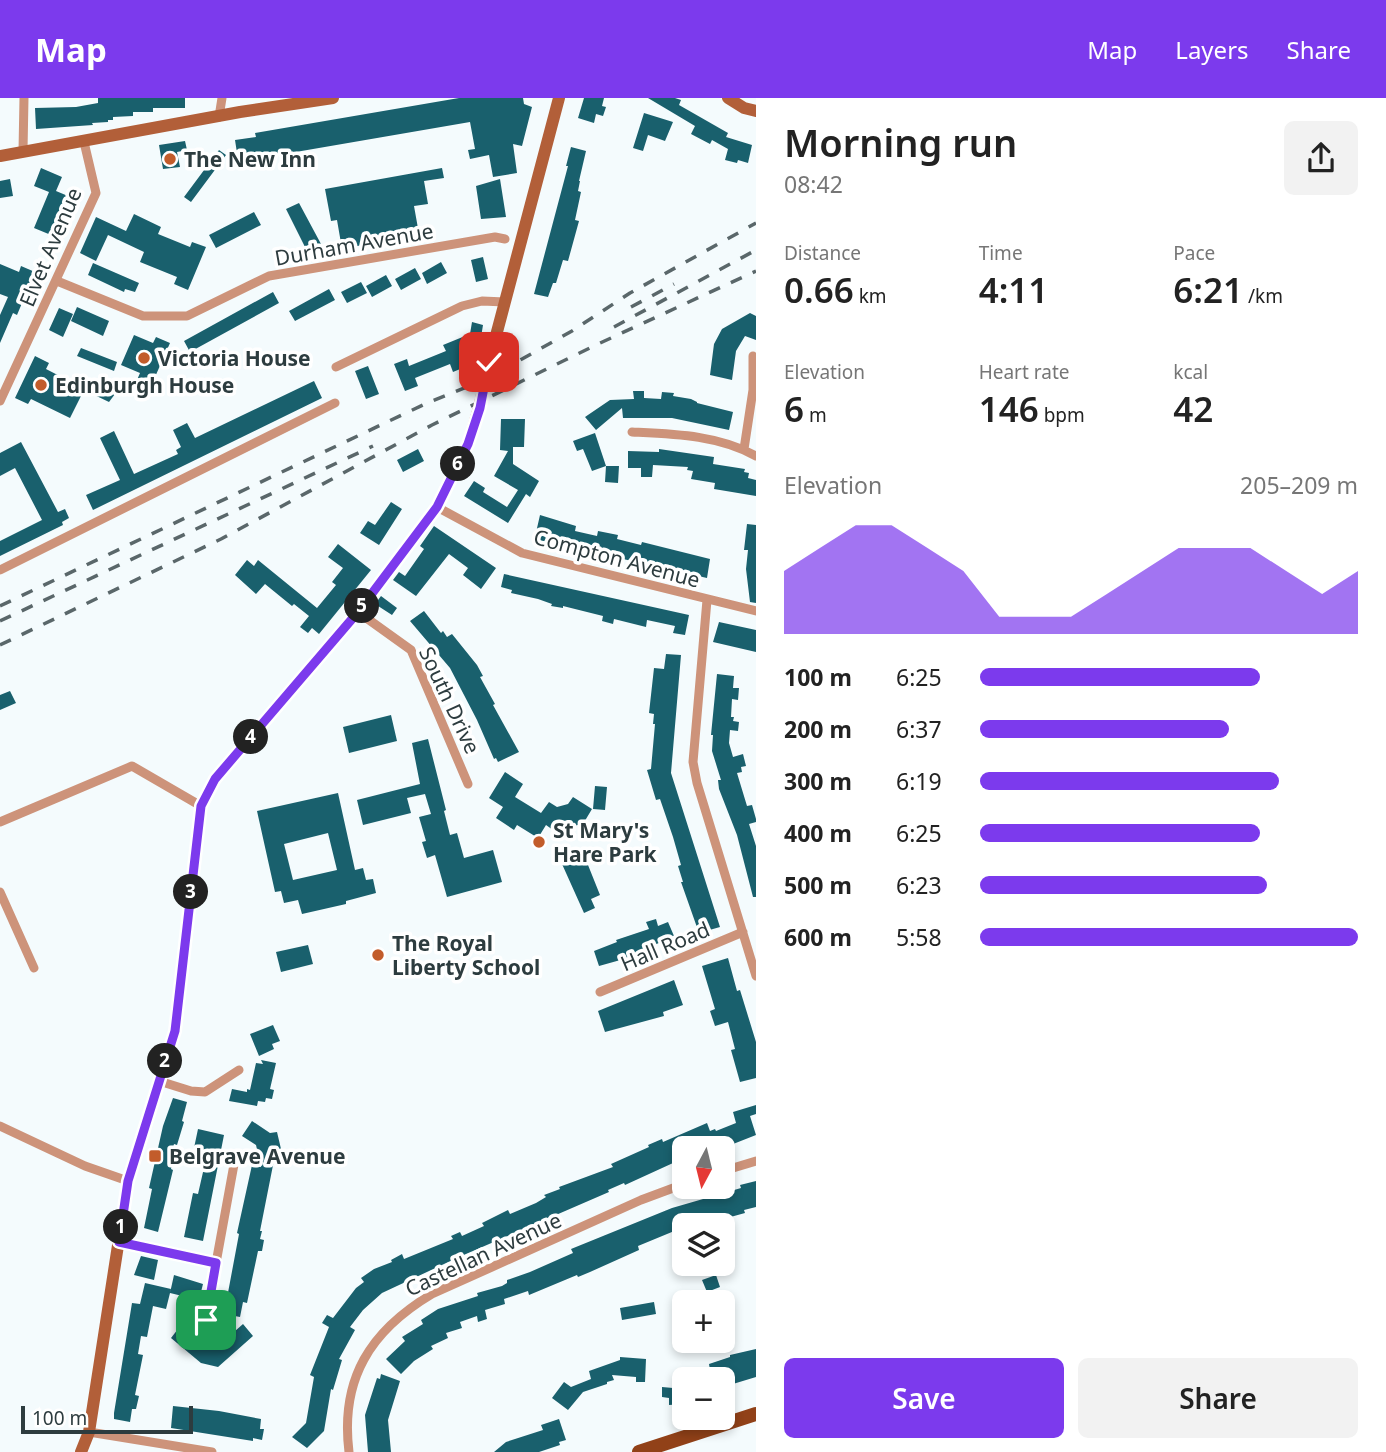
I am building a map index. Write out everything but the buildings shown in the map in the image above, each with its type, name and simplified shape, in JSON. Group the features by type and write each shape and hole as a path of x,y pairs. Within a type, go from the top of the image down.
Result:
{"main road":[{"path":"639,1452 756,1414"}],"street":[{"path":"23,98 23,151"},
{"path":"219,117 222,98"},
{"path":"0,156 333,98"},
{"path":"81,1452 89,1432 128,1181 175,1031 201,806 215,779 358,612 437,507 468,444 480,408 489,362 559,98"},
{"path":"728,98 744,108 756,111"},
{"name":"Elvet Avenue","path":"0,401 96,193 83,142"},
{"name":"Durham Avenue","path":"57,281 143,316 187,316 269,276 495,237 505,239"},
{"path":"336,367 462,306 482,301 505,302"},
{"path":"744,449 753,390 753,356"},
{"path":"0,570 335,403"},
{"path":"632,432 691,435 744,449 756,456"},
{"name":"Compton Avenue","path":"437,507 522,553 756,611"},
{"path":"707,600 693,762 756,976"},
{"name":"South Drive","path":"358,612 411,650 468,784"},
{"path":"0,822 132,766 201,806"},
{"path":"0,892 34,968"},
{"name":"Hall Road","path":"600,992 743,932"},
{"path":"159,1081 191,1091 205,1092 239,1070"},
{"path":"0,1126 85,1166 128,1181"},
{"path":"206,1320 235,1159"},
{"path":"735,1167 756,1161"},
{"name":"Castellan Avenue","path":"349,1452 346,1431 348,1408 356,1377 378,1338 393,1320 432,1294 672,1188"},
{"path":"119,1242 216,1263"},
{"path":"89,1432 212,1452"}],"railway":[{"path":"0,606 427,403 474,384 572,331 630,293 756,223"},
{"path":"614,327 756,250"},
{"path":"0,645 221,539 432,425 756,271"},
{"path":"631,307 674,284"},
{"path":"0,621 373,446"}],"place":[{"name":"The New Inn","path":"170,159"},
{"name":"Victoria House","path":"144,358"},
{"name":"Edinburgh House","path":"41,385"},
{"name":"St Mary's Hare Park","path":"539,842"},
{"name":"The Royal Liberty School","path":"378,955"},
{"name":"Belgrave Avenue","path":"155,1156"}],"route":[{"path":"206,1320 216,1263 119,1242 128,1181 175,1031 201,806 215,779 358,612 437,507 468,444 480,408 489,362"}]}
